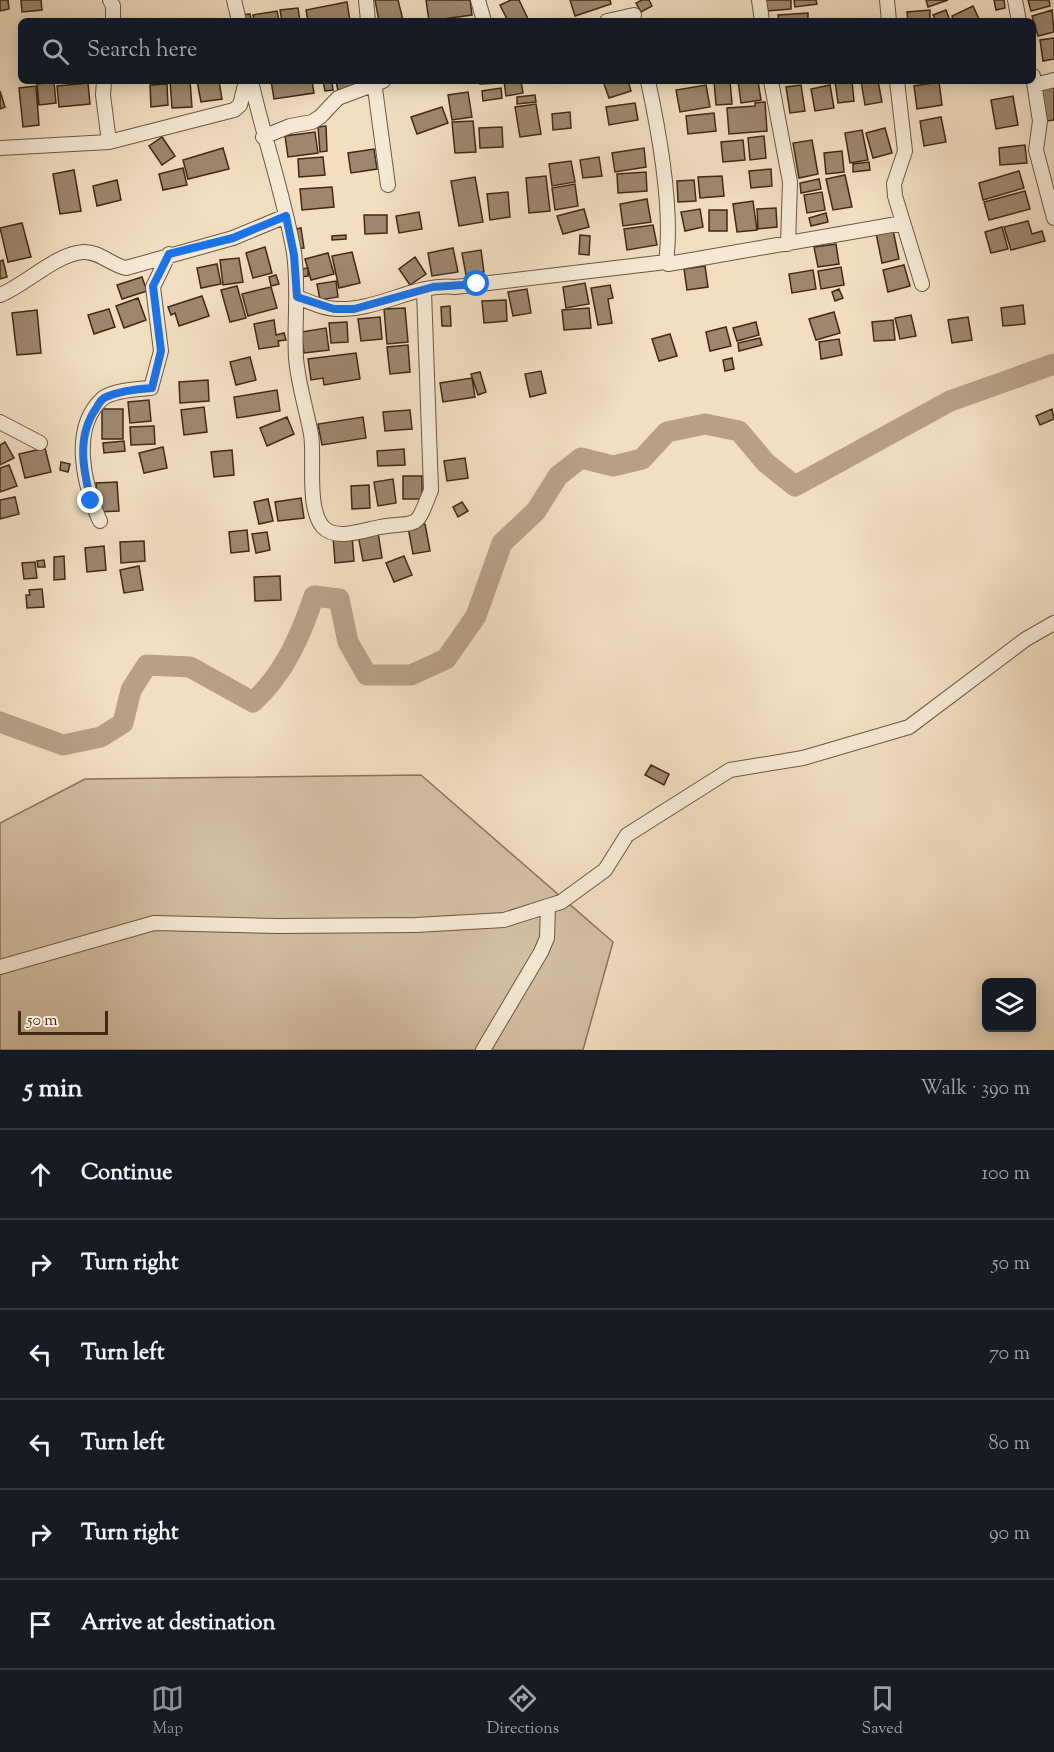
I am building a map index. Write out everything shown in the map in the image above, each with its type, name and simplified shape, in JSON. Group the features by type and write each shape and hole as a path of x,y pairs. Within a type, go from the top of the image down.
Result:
{"street":[{"path":"110,0 113,6 112,18"},
{"path":"234,0 238,18"},
{"path":"366,0 368,18"},
{"path":"478,0 483,18"},
{"path":"631,0 635,18"},
{"path":"759,0 762,18"},
{"path":"886,0 889,18"},
{"path":"1015,0 1018,18"},
{"path":"1036,81 1054,80"},
{"path":"104,84 109,142"},
{"path":"0,148 109,142 234,110 240,105 245,84"},
{"path":"252,84 294,255 297,297 297,369 311,436 313,492 319,521 331,532 343,534 387,526 406,526 420,518 431,490 424,291"},
{"path":"263,137 290,126 312,122 338,98 372,84"},
{"path":"377,84 388,185"},
{"path":"649,84 657,122 668,228 666,262"},
{"path":"772,84 790,182 788,244"},
{"path":"897,84 905,151 894,184 903,223 922,284"},
{"path":"1034,84 1040,121 1036,150 1054,218"},
{"path":"0,295 82,252 96,254 115,266 126,268 169,254 233,238 286,216"},
{"path":"297,297 334,309 354,309 433,287 455,287 666,262 668,264 903,223"},
{"path":"100,520 86,481 82,443 88,418 103,398 132,390 152,388 161,351 153,286 169,254"},
{"path":"0,422 40,443"},
{"path":"0,967 154,923 279,926 427,924 504,920 561,902 606,870 627,836 730,770 803,758 909,727 1026,639 1054,623"},
{"path":"483,1050 541,952 547,938 548,906"}],"shaded area":[{"path":"421,775 613,942 583,1050 0,1050 0,823 85,779"}],"building":[{"path":"0,0 8,0 9,9 0,11"},
{"path":"21,0 41,0 42,10 22,12"},
{"path":"375,0 398,0 402,18 378,18"},
{"path":"426,0 470,0 472,15 429,18"},
{"path":"511,0 519,0 528,18 506,18 500,5"},
{"path":"570,0 610,0 611,4 575,16"},
{"path":"649,0 652,6 641,12 636,3"},
{"path":"766,0 791,0 791,9 767,11"},
{"path":"794,0 816,0 817,4 795,7"},
{"path":"926,0 948,0 928,7"},
{"path":"994,0 1004,0 1005,8 996,10"},
{"path":"1028,0 1049,0 1050,6 1031,11"},
{"path":"347,2 350,18 307,18 306,10"},
{"path":"973,6 979,18 953,18 952,16"},
{"path":"298,8 300,18 281,18 280,10"},
{"path":"930,10 930,18 908,18 907,12"},
{"path":"946,10 949,18 934,18 933,15"},
{"path":"1052,10 1054,32 1038,36 1036,18 1032,16"},
{"path":"277,11 278,18 254,18 253,15"},
{"path":"808,13 808,18 778,18 778,15"},
{"path":"250,14 251,18 240,18 240,15"},
{"path":"1054,38 1054,59 1043,61 1040,40"},
{"path":"37,84 54,84 56,103 39,105"},
{"path":"88,84 90,104 59,107 57,86"},
{"path":"167,84 168,105 151,107 150,85"},
{"path":"170,84 190,84 192,107 172,108"},
{"path":"198,84 220,84 222,99 201,102"},
{"path":"272,84 312,84 314,93 274,99"},
{"path":"324,84 332,84 333,90 325,91"},
{"path":"337,84 359,84 338,91"},
{"path":"504,84 522,84 523,93 506,96"},
{"path":"604,84 629,84 631,91 609,98"},
{"path":"714,84 730,84 732,104 716,105"},
{"path":"738,84 758,84 761,100 741,103"},
{"path":"835,84 852,84 854,101 838,103"},
{"path":"862,84 879,84 882,102 865,105"},
{"path":"939,84 942,105 917,109 914,86"},
{"path":"706,85 710,107 680,112 676,90"},
{"path":"801,85 805,111 790,113 786,87"},
{"path":"830,85 834,108 815,111 811,89"},
{"path":"36,86 39,125 23,127 19,88"},
{"path":"1054,86 1054,120 1047,121 1041,88"},
{"path":"501,88 502,98 483,101 482,91"},
{"path":"0,91 5,107 0,109"},
{"path":"468,92 472,117 452,120 448,95"},
{"path":"535,95 536,102 517,104 517,97"},
{"path":"1013,96 1018,125 996,129 991,100"},
{"path":"765,102 767,131 729,134 727,108 755,106 755,103"},
{"path":"635,103 638,120 609,125 606,107"},
{"path":"536,104 541,134 520,137 515,107"},
{"path":"442,107 448,123 417,134 411,117"},
{"path":"570,112 571,128 553,130 552,114"},
{"path":"714,113 716,131 688,134 686,116"},
{"path":"941,117 946,142 924,146 920,121"},
{"path":"473,121 476,152 455,153 452,122"},
{"path":"326,126 327,151 320,152 318,127"},
{"path":"502,127 503,147 480,148 479,128"},
{"path":"885,128 892,153 873,158 866,133"},
{"path":"862,130 868,160 850,163 845,133"},
{"path":"315,132 318,153 288,157 285,136"},
{"path":"764,136 766,158 750,160 748,138"},
{"path":"162,137 175,156 162,165 149,146"},
{"path":"743,140 745,160 723,162 721,142"},
{"path":"812,140 818,174 799,178 793,143"},
{"path":"1025,145 1027,163 1000,165 999,148"},
{"path":"223,148 229,169 188,179 183,160"},
{"path":"644,148 646,167 615,172 612,153"},
{"path":"374,149 377,169 351,173 348,153"},
{"path":"842,151 844,172 826,174 824,153"},
{"path":"323,157 325,175 299,177 298,159"},
{"path":"599,157 602,176 583,178 580,160"},
{"path":"571,161 575,182 552,186 549,164"},
{"path":"869,162 870,170 853,172 853,164"},
{"path":"183,168 187,185 163,190 159,174"},
{"path":"771,169 772,186 751,188 749,171"},
{"path":"74,170 81,211 60,214 53,174"},
{"path":"1019,171 1024,188 983,200 979,183"},
{"path":"646,172 647,191 618,193 617,174"},
{"path":"845,175 852,207 833,210 826,179"},
{"path":"546,176 550,211 529,213 526,178"},
{"path":"722,176 724,196 700,198 698,177"},
{"path":"475,177 483,222 459,226 451,181"},
{"path":"819,179 821,189 801,193 800,183"},
{"path":"117,180 121,200 97,206 93,186"},
{"path":"694,180 696,201 678,202 677,181"},
{"path":"575,184 578,206 555,210 552,188"},
{"path":"332,187 334,207 302,210 300,189"},
{"path":"1025,191 1030,209 989,220 984,202"},
{"path":"508,192 510,217 490,220 487,194"},
{"path":"822,192 825,210 807,213 804,195"},
{"path":"647,199 651,222 623,226 620,204"},
{"path":"753,201 757,230 737,232 733,204"},
{"path":"776,208 777,227 758,229 757,209"},
{"path":"584,209 589,227 563,234 557,216"},
{"path":"700,209 703,227 685,231 681,212"},
{"path":"709,210 727,210 727,231 709,231"},
{"path":"419,212 422,229 399,233 396,216"},
{"path":"826,213 828,222 811,226 809,218"},
{"path":"364,215 387,215 387,233 365,234"},
{"path":"1028,221 1032,234 1042,231 1045,241 1011,250 1004,227"},
{"path":"22,223 31,257 8,262 0,228"},
{"path":"653,225 657,245 627,250 624,229"},
{"path":"1002,227 1008,249 991,253 985,232"},
{"path":"301,228 304,248 294,249 291,230"},
{"path":"893,230 899,259 882,263 876,233"},
{"path":"346,235 346,239 332,240 332,236"},
{"path":"580,235 590,236 589,255 579,254"},
{"path":"836,244 839,264 818,267 814,247"},
{"path":"265,247 272,273 253,278 246,253"},
{"path":"453,248 458,272 432,276 428,253"},
{"path":"481,250 484,272 466,275 462,253"},
{"path":"352,252 360,283 339,288 332,256"},
{"path":"328,253 334,274 311,280 305,259"},
{"path":"415,257 426,274 410,285 399,269"},
{"path":"239,258 243,282 223,285 220,260"},
{"path":"3,260 7,277 0,279 0,261"},
{"path":"217,264 221,284 201,288 197,268"},
{"path":"904,265 910,286 888,292 883,270"},
{"path":"705,266 708,287 687,290 684,269"},
{"path":"841,267 844,285 821,289 818,271"},
{"path":"308,268 308,276 301,277 300,269"},
{"path":"813,270 816,289 792,293 789,274"},
{"path":"276,275 279,284 271,286 269,277"},
{"path":"142,277 147,291 122,299 117,285"},
{"path":"336,281 338,297 320,300 317,284"},
{"path":"585,283 589,304 566,308 563,287"},
{"path":"610,285 613,298 608,299 612,323 598,325 591,288"},
{"path":"237,286 246,318 230,322 221,290"},
{"path":"271,287 277,308 248,316 242,294"},
{"path":"527,289 531,313 513,316 508,292"},
{"path":"839,289 843,298 835,301 832,292"},
{"path":"202,296 209,316 179,326 175,313 171,315 168,307"},
{"path":"138,298 146,320 124,328 116,306"},
{"path":"506,300 507,321 484,323 482,301"},
{"path":"1023,305 1025,324 1003,326 1001,308"},
{"path":"450,306 451,326 442,326 441,307"},
{"path":"405,308 408,342 387,344 384,309"},
{"path":"589,308 591,328 564,330 562,310"},
{"path":"109,309 115,327 94,334 88,315"},
{"path":"37,310 41,353 17,355 12,313"},
{"path":"834,312 840,333 816,340 809,319"},
{"path":"911,315 916,336 900,339 895,318"},
{"path":"380,317 382,339 361,341 358,319"},
{"path":"968,317 972,340 952,343 948,320"},
{"path":"274,320 276,335 284,333 286,340 278,341 279,346 259,349 254,324"},
{"path":"893,320 895,340 874,341 872,322"},
{"path":"347,322 348,342 331,343 329,323"},
{"path":"756,322 759,335 737,341 733,328"},
{"path":"726,327 731,346 710,351 706,332"},
{"path":"326,328 329,350 304,353 301,332"},
{"path":"670,334 677,356 659,361 652,339"},
{"path":"760,338 762,345 739,351 738,343"},
{"path":"839,339 842,355 821,359 819,342"},
{"path":"408,345 410,372 390,374 387,347"},
{"path":"356,353 360,379 324,385 323,378 311,380 308,359"},
{"path":"250,357 256,380 236,385 230,362"},
{"path":"732,358 734,369 725,371 723,360"},
{"path":"541,371 546,393 530,397 525,374"},
{"path":"480,372 486,392 478,395 471,374"},
{"path":"472,378 475,397 443,402 440,383"},
{"path":"208,380 209,401 180,403 179,382"},
{"path":"277,390 280,411 237,418 234,397"},
{"path":"149,400 151,421 130,423 128,402"},
{"path":"204,407 207,432 184,435 181,410"},
{"path":"102,409 123,409 123,439 102,439"},
{"path":"1052,409 1054,419 1040,425 1036,416"},
{"path":"410,410 412,429 385,431 383,412"},
{"path":"287,417 294,434 267,446 260,428"},
{"path":"363,417 366,438 322,445 318,424"},
{"path":"154,426 155,444 131,445 130,427"},
{"path":"124,441 125,451 104,453 103,443"},
{"path":"5,442 14,458 0,465 0,445"},
{"path":"163,447 167,468 144,473 139,453"},
{"path":"45,448 51,472 25,478 19,454"},
{"path":"404,449 405,465 378,466 377,451"},
{"path":"232,450 234,475 214,477 211,452"},
{"path":"465,458 468,478 447,481 444,461"},
{"path":"61,462 70,464 68,472 60,470"},
{"path":"9,465 17,486 0,492 0,468"},
{"path":"403,476 422,476 422,499 403,499"},
{"path":"393,479 396,503 378,506 374,482"},
{"path":"117,482 119,511 98,512 96,483"},
{"path":"369,485 370,508 352,509 351,486"},
{"path":"15,497 19,514 0,519 0,500"},
{"path":"301,498 304,518 278,521 275,502"},
{"path":"268,499 273,521 259,524 254,502"},
{"path":"462,502 468,511 458,517 453,507"},
{"path":"425,524 430,551 413,554 408,527"},
{"path":"247,530 249,551 231,553 229,532"},
{"path":"267,532 270,550 256,553 252,534"},
{"path":"378,532 382,558 363,561 358,535"},
{"path":"352,535 354,561 335,563 333,536"},
{"path":"144,541 145,561 121,563 120,542"},
{"path":"104,546 106,570 87,572 85,548"},
{"path":"64,556 65,579 54,580 54,557"},
{"path":"404,556 412,575 394,582 386,563"},
{"path":"44,560 45,567 38,567 37,561"},
{"path":"35,562 37,578 24,579 22,563"},
{"path":"139,566 143,590 124,593 120,570"},
{"path":"280,576 281,600 255,601 254,577"},
{"path":"42,589 44,607 27,608 26,595 30,595 29,590"},
{"path":"651,765 669,774 664,785 645,775"}],"waterway":[{"path":"0,722 63,745 101,737 123,723 131,690 147,665 190,667 253,702 274,679 290,653 314,596 339,599 348,642 367,675 411,675 446,659 476,616 502,543 536,511 558,476 581,458 613,466 642,459 667,432 705,424 739,431 766,463 795,486 950,401 1054,364"}],"route":[{"path":"91,501 82,456 82,443 88,418 103,398 132,390 152,388 161,351 153,286 169,254 233,238 286,216 294,255 297,297 334,309 354,309 433,287 477,284"}]}
